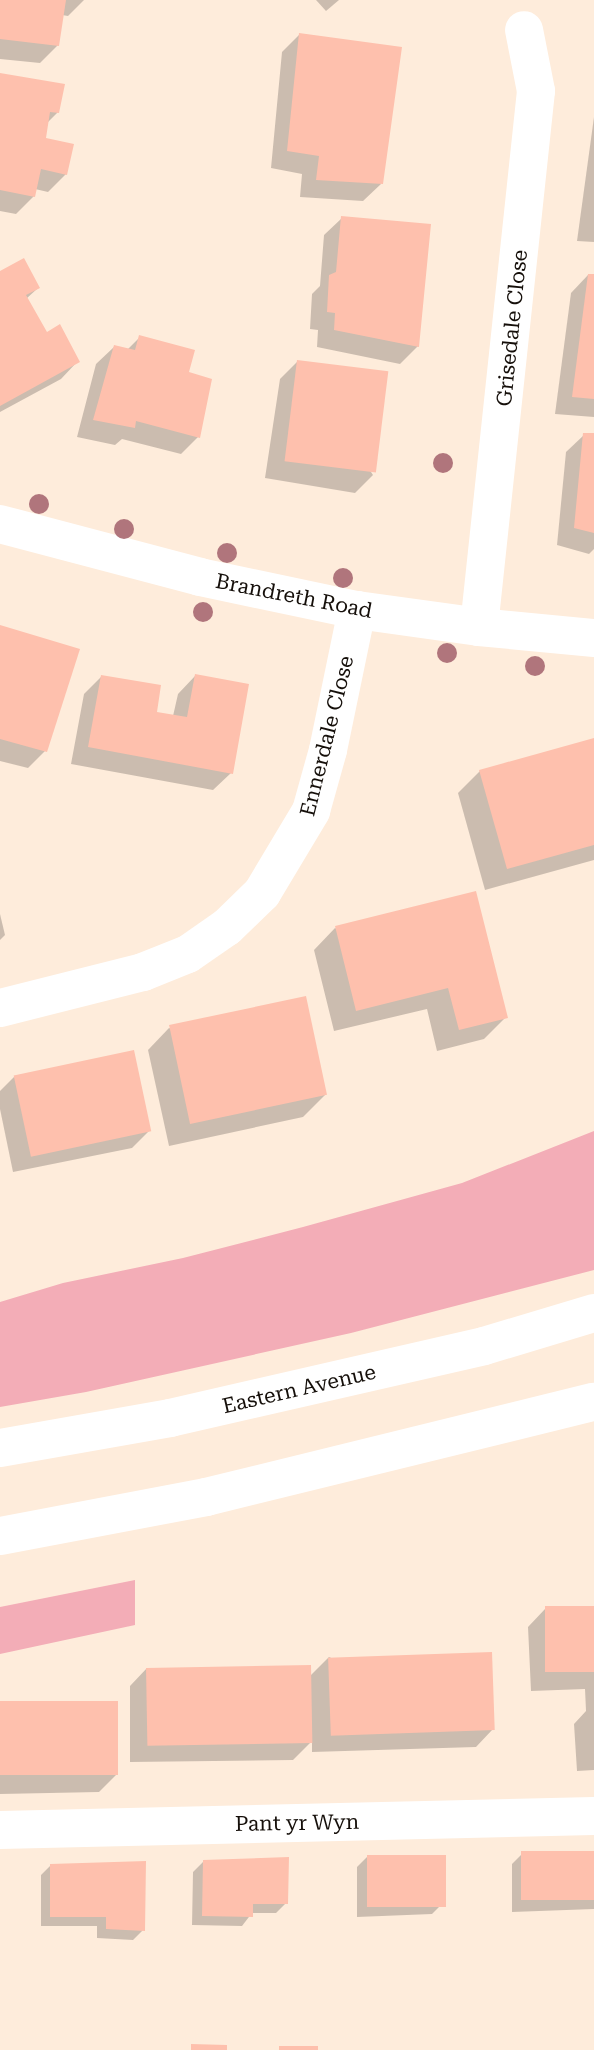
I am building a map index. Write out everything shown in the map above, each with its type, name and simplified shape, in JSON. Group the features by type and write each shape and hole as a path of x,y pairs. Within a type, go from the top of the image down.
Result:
{"main road":[{"name":"Grisedale Close","path":"479,627 536,91 524,30"},
{"name":"Brandreth Road","path":"0,524 200,577 357,610 479,627 594,638"},
{"name":"Ennerdale Close","path":"0,1008 144,972 188,954 227,928 262,893 312,811 328,750 357,610"},
{"name":"Eastern Avenue","path":"0,1448 170,1418 484,1346 594,1313"},
{"path":"0,1536 206,1497 594,1402"},
{"name":"Pant yr Wyn","path":"0,1830 594,1816"}],"shaded area":[{"path":"594,1131 594,1270 351,1333 86,1392 0,1407 0,1302 63,1283 183,1258 462,1183"},
{"path":"135,1580 135,1625 0,1654 0,1607"}],"building":[{"path":"0,0 66,0 59,46 0,39"},
{"path":"299,33 402,47 383,184 316,180 319,156 287,151"},
{"path":"0,73 65,84 59,113 50,112 46,138 74,144 67,175 41,169 35,197 0,190"},
{"path":"341,216 431,224 419,347 334,330 335,313 327,312 329,275 336,272"},
{"path":"24,258 40,288 26,295 47,332 60,324 80,362 0,406 0,271"},
{"path":"588,274 594,274 594,399 572,397"},
{"path":"139,335 195,350 189,372 212,379 200,438 136,421 135,428 93,420 114,345 135,350"},
{"path":"297,360 388,371 376,472 285,461"},
{"path":"583,433 594,433 594,533 574,528"},
{"path":"0,625 80,649 47,752 0,739"},
{"path":"195,674 249,684 233,774 88,747 101,675 161,685 157,712 187,717"},
{"path":"594,738 594,845 507,869 479,770"},
{"path":"476,891 508,1018 459,1030 448,988 356,1011 335,926"},
{"path":"306,996 327,1095 190,1124 169,1025"},
{"path":"134,1050 151,1131 31,1157 14,1076"},
{"path":"545,1606 594,1606 594,1672 545,1672"},
{"path":"492,1652 495,1730 331,1736 328,1658"},
{"path":"311,1665 312,1743 147,1746 146,1668"},
{"path":"0,1701 118,1701 118,1775 0,1775"},
{"path":"521,1851 594,1851 594,1900 521,1900"},
{"path":"367,1855 446,1855 446,1907 367,1907"},
{"path":"289,1857 288,1904 253,1904 253,1917 202,1916 203,1860"},
{"path":"146,1861 145,1931 106,1929 106,1917 50,1917 50,1864"},
{"path":"191,2044 227,2045 227,2050 191,2050"},
{"path":"279,2046 318,2046 318,2050 279,2050"}]}
